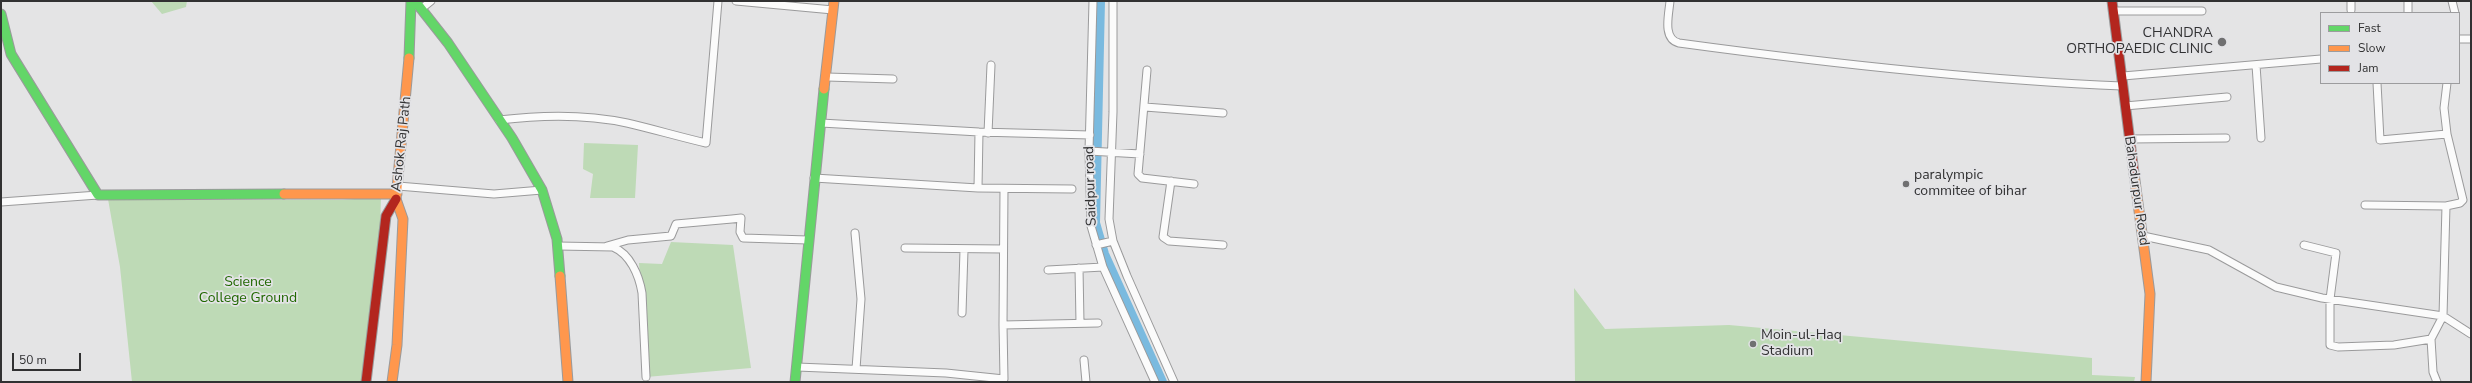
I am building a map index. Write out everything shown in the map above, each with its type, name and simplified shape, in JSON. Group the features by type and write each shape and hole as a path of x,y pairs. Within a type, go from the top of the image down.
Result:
{"main road":[{"name":"Ashok Raj Path","path":"392,382 397,345 403,219 397,193 408,86 410,1"},
{"path":"415,1 448,43 526,159 542,190 555,225 558,246 568,382"},
{"name":"Bahadurpur Road","path":"2112,1 2123,76 2122,86 2150,294 2146,382"},
{"path":"795,382 814,178 827,77 834,5"},
{"path":"1,14 11,54 98,195 397,193 386,216 366,382"}],"street":[{"path":"421,9 431,1"},
{"path":"499,120 538,117 594,118 627,123 706,144 718,1"},
{"path":"736,1 834,5"},
{"name":"Saidpur road","path":"1093,1 1090,214 1103,267 1155,382"},
{"path":"1113,1 1108,151 1111,241 1174,382"},
{"path":"1670,1 1668,29 1671,38 1679,43 1821,62 2047,83 2122,86"},
{"path":"2351,1 2351,10"},
{"path":"2408,1 2408,12"},
{"path":"2452,1 2455,12"},
{"path":"2114,11 2202,11"},
{"path":"2460,39 2471,39"},
{"path":"2123,76 2320,59"},
{"path":"988,132 991,65"},
{"path":"2256,65 2261,138"},
{"path":"1147,70 1145,107 1138,170 1140,177 1194,184"},
{"path":"827,77 893,79"},
{"path":"2377,84 2380,140 2447,134"},
{"path":"2365,205 2446,206 2460,203 2463,200 2447,134 2444,108 2447,84"},
{"path":"2125,106 2227,97"},
{"path":"1145,107 1222,113"},
{"path":"821,123 979,132 1090,135"},
{"path":"978,188 979,132"},
{"path":"2130,139 2226,138"},
{"path":"1091,151 1140,154"},
{"path":"814,178 978,188 1072,189"},
{"path":"1170,181 1163,237 1169,241 1223,244"},
{"path":"797,367 946,373 1004,381 1004,189"},
{"path":"397,193 494,194 542,190"},
{"path":"1,202 98,195"},
{"path":"2437,382 2434,372 2431,340 2443,316 2446,206"},
{"path":"558,246 607,246 628,240 671,236 673,228 676,224 741,218 740,232 743,238 808,240"},
{"path":"855,233 861,299 856,369"},
{"path":"2143,236 2209,250 2276,287 2330,299 2443,316 2471,334"},
{"path":"1097,244 1111,241"},
{"path":"2304,244 2335,251 2330,299 2330,345 2338,347 2394,345 2431,340"},
{"path":"607,246 619,250 631,264 640,282 646,378"},
{"path":"905,248 964,250 1003,249"},
{"path":"962,314 964,250"},
{"path":"1048,270 1103,267"},
{"path":"1079,268 1080,323"},
{"path":"1003,325 1098,323"},
{"path":"1084,360 1086,382"}],"green space":[{"path":"151,1 187,1 186,7 162,14"},
{"path":"584,143 638,145 635,198 590,198 593,174 583,169"},
{"name":"Science College Ground","path":"381,197 379,264 366,382 132,382 120,267 108,199 342,200"},
{"path":"671,242 733,245 751,368 646,377 639,263 662,264"},
{"name":"Moin-ul-Haq Stadium","path":"1574,288 1605,329 1729,325 2092,358 2092,375 2135,377 2134,382 1575,382"}],"waterway":[{"path":"1100,1 1095,223 1104,254 1162,382"}],"traffic: fast":[{"path":"409,58 411,1"},
{"path":"415,1 448,43 512,138 542,190 557,239 560,276"},
{"path":"1,14 11,54 98,195 284,194"},
{"path":"795,382 824,89"}],"traffic: slow":[{"path":"824,89 834,1"},
{"path":"392,382 397,345 403,219 396,199 409,58"},
{"path":"2134,173 2150,294 2146,382"},
{"path":"284,194 397,194"},
{"path":"560,276 568,382"}],"traffic: jam":[{"path":"2112,1 2134,173"},
{"path":"366,382 386,216 396,199"}],"place":[{"name":"CHANDRA ORTHOPAEDIC CLINIC","path":"2222,42"},
{"name":"paralympic commitee of bihar","path":"1906,184"},
{"name":"Moin-ul-Haq Stadium","path":"1753,344"}]}
